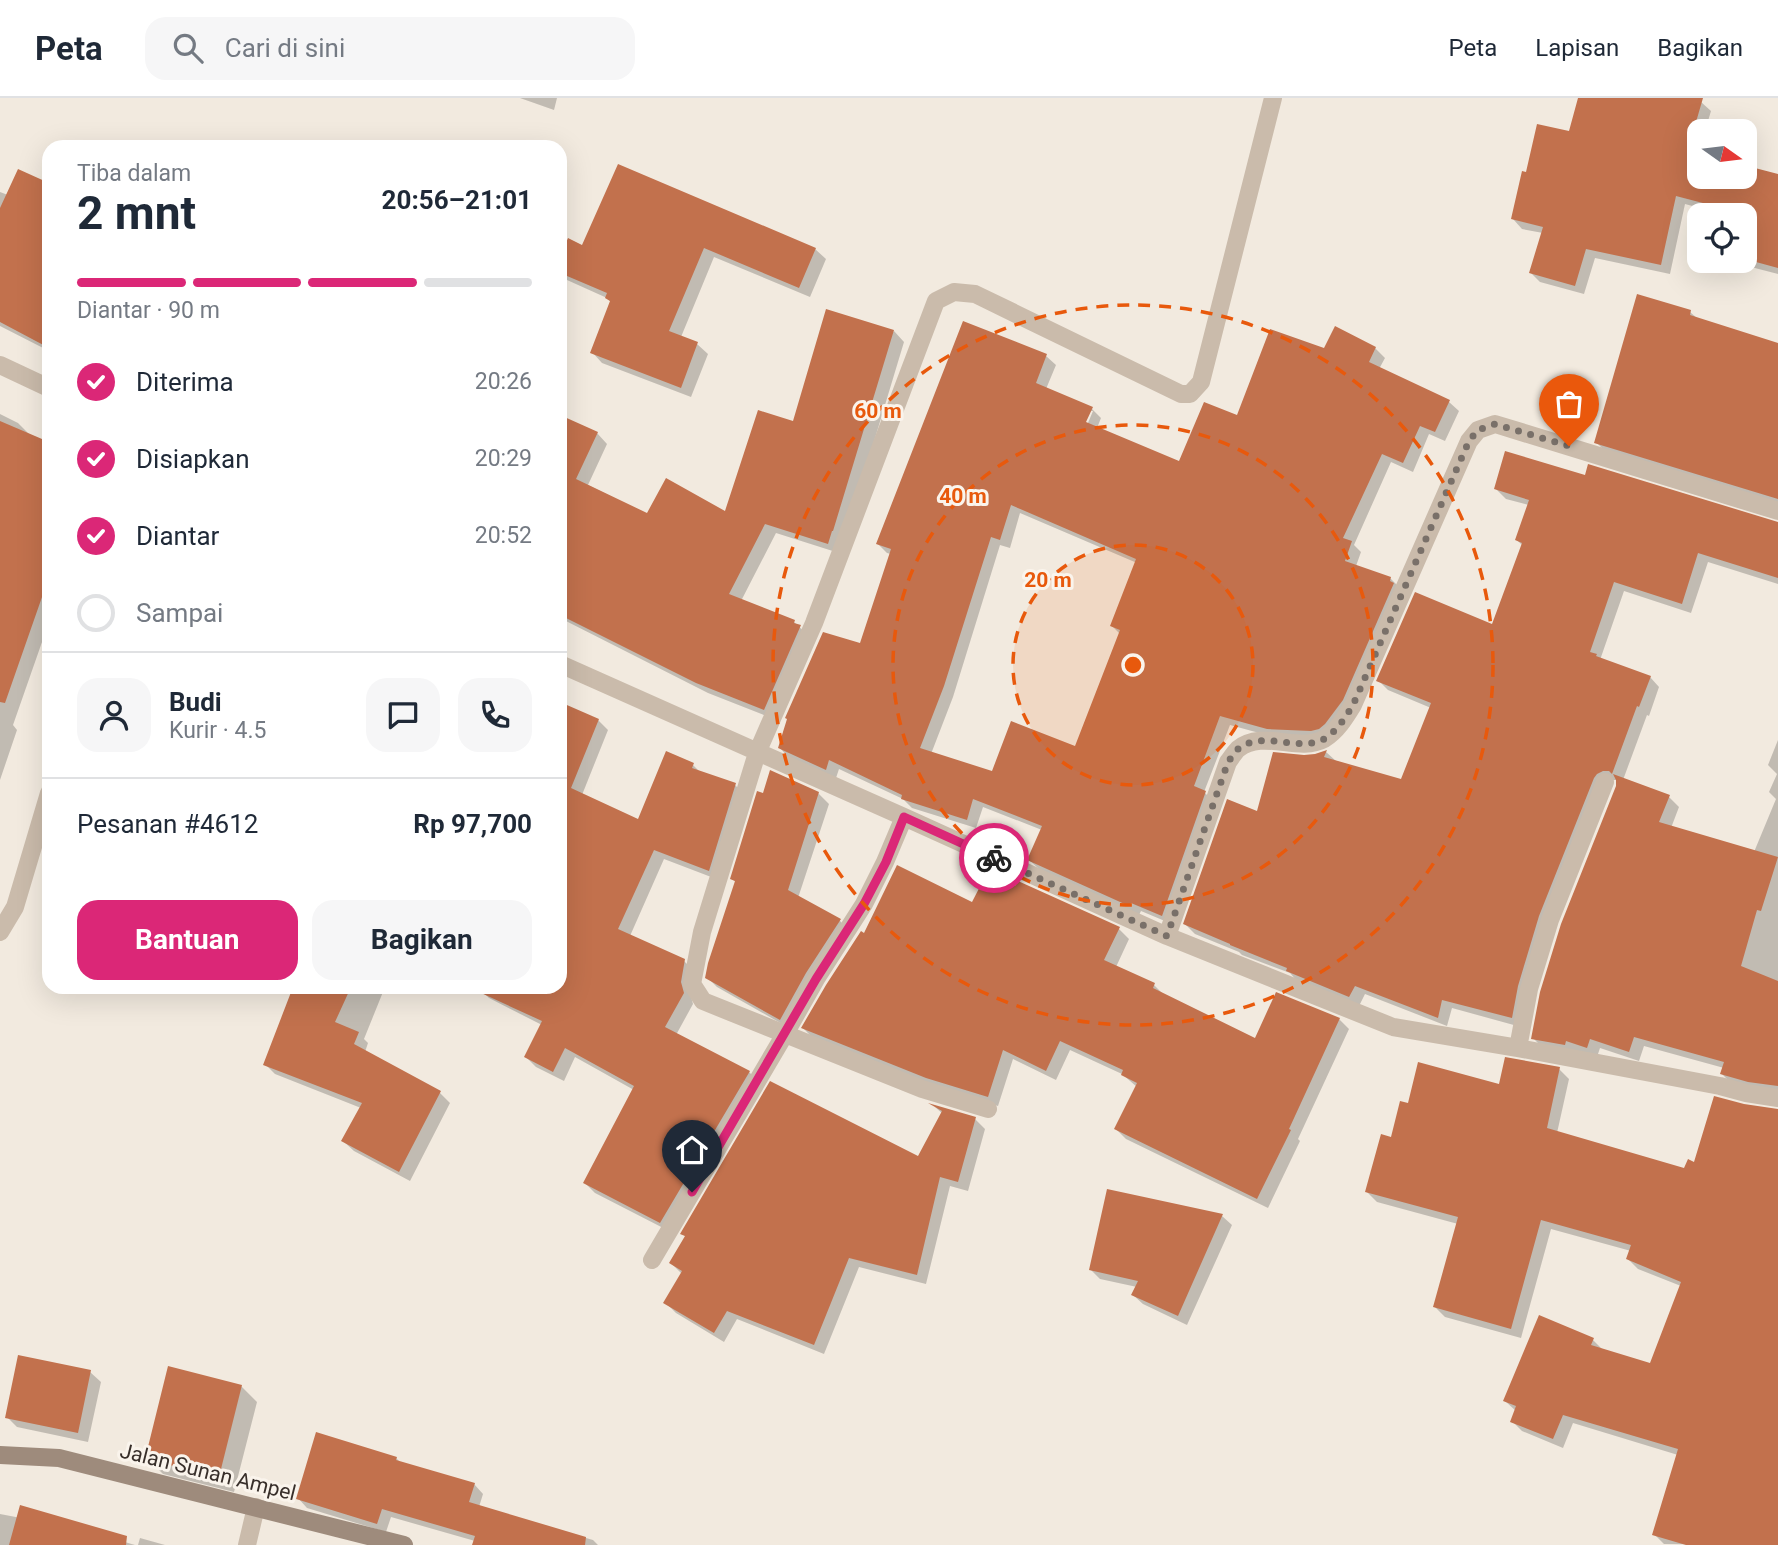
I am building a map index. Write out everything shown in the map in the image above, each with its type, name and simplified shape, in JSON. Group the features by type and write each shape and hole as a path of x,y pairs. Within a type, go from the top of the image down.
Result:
{"main road":[{"name":"Jalan Sunan Ampel","path":"0,1455 59,1458 404,1545"}],"street":[{"path":"988,1109 922,1089 703,1001 692,984 702,932 757,753 814,623 936,301 954,292 975,294 1181,394 1190,394 1201,382 1273,98"},
{"path":"0,365 42,385"},
{"path":"1167,936 1228,762 1238,749 1251,742 1310,744 1325,738 1341,724 1353,705 1469,441 1478,430 1495,424 1778,511"},
{"path":"567,667 1167,936 1393,1027 1778,1098"},
{"path":"1518,1048 1530,989 1550,920 1605,782"},
{"path":"0,932 15,907 42,816"},
{"path":"652,1260 816,979 864,904 886,862 904,817"},
{"path":"247,1545 256,1507"}],"building":[{"path":"1578,98 1703,98 1697,119 1687,119 1687,189 1757,189 1757,169 1778,174 1778,268 1757,262 1757,203 1703,203 1676,196 1661,265 1586,249 1575,286 1529,273 1543,227 1511,219 1522,171 1526,172 1537,124 1569,131"},
{"path":"618,164 816,248 799,288 704,248 669,331 698,342 681,388 590,353 610,301 605,298 607,293 567,276 568,238 582,245"},
{"path":"18,169 42,180 42,344 0,322 0,208"},
{"path":"1637,294 1691,310 1690,315 1778,343 1778,499 1594,443"},
{"path":"826,309 894,330 828,544 765,524 729,594 795,620 794,623 801,625 764,710 696,683 567,618 567,418 598,432 576,479 647,513 666,478 725,511 758,410 793,421"},
{"path":"963,321 1047,354 1036,383 1093,407 1086,422 1179,461 1204,402 1237,415 1270,329 1324,348 1335,326 1376,347 1369,362 1450,400 1435,432 1420,426 1403,463 1382,454 1343,538 1352,541 1345,561 1391,577 1390,581 1394,583 1343,700 1325,724 1311,731 1267,729 1220,716 1194,786 1206,791 1162,916 1131,903 1129,906 1027,860 1042,826 973,799 967,820 901,799 902,795 829,760 826,770 778,748 787,719 785,718 823,632 860,643 891,549 876,544","holes":["1011,505 1136,559 1110,626 1120,630 1075,746 1011,721 992,771 920,748 944,686 991,537 1000,540"]},
{"path":"0,421 42,439 42,597 5,703 0,702"},
{"path":"1505,451 1585,475 1588,464 1778,522 1778,578 1698,553 1682,604 1614,582 1590,652 1651,676 1612,774 1603,771 1594,778 1539,916 1518,986 1512,1018 1442,1000 1438,1018 1355,986 1349,997 1183,924 1227,799 1257,811 1273,752 1304,755 1327,750 1324,757 1401,779 1431,703 1376,681 1415,592 1492,624 1522,543 1515,540 1529,500 1494,489"},
{"path":"567,705 599,719 571,788 638,819 666,751 694,763 692,768 736,783 709,871 654,850 618,929 685,959 681,982 684,993 665,1027 750,1071 660,1223 583,1183 634,1086 565,1048 553,1072 524,1057 542,1021 483,994 567,994"},
{"path":"770,770 819,792 788,890 841,919 780,1020 705,978 735,881 730,879 757,791 763,793"},
{"path":"1613,774 1670,795 1659,822 1778,857 1761,911 1757,910 1741,966 1778,981 1778,1086 1748,1082 1720,1074 1724,1062 1634,1037 1629,1052 1590,1039 1587,1048 1566,1041 1565,1045 1531,1039 1540,992 1561,924 1616,786"},
{"path":"897,865 972,902 987,873 1015,886 1018,881 1120,927 1104,960 1155,983 1153,988 1255,1038 1276,992 1340,1018 1289,1129 1291,1130 1257,1199 1114,1129 1137,1083 1121,1075 1123,1070 1060,1041 1046,1071 1003,1050 988,1097 926,1078 801,1028 861,931 864,933"},
{"path":"290,994 348,994 335,1022 359,1032 354,1044 441,1091 399,1172 341,1141 362,1103 263,1065"},
{"path":"1505,1057 1560,1067 1547,1128 1684,1168 1688,1159 1694,1162 1714,1096 1778,1109 1778,1545 1686,1545 1652,1535 1678,1449 1563,1415 1553,1439 1510,1422 1516,1406 1503,1401 1539,1315 1594,1338 1591,1345 1650,1363 1681,1282 1626,1259 1631,1245 1541,1220 1511,1329 1433,1307 1458,1217 1365,1192 1381,1134 1391,1137 1400,1101 1408,1103 1418,1062 1499,1084"},
{"path":"770,1081 918,1156 942,1111 928,1103 976,1117 958,1182 940,1177 917,1275 849,1258 814,1345 727,1311 714,1333 663,1303 682,1271 669,1263 685,1236 680,1234"},
{"path":"1107,1189 1223,1214 1178,1316 1131,1295 1138,1281 1089,1270"},
{"path":"18,1355 91,1370 78,1433 5,1418"},
{"path":"168,1366 242,1385 219,1477 145,1459"},
{"path":"316,1432 397,1457 396,1460 475,1483 469,1502 586,1537 585,1545 472,1545 475,1536 382,1509 377,1524 296,1499"},
{"path":"20,1505 127,1536 126,1545 9,1545"}],"way so far":[{"path":"994,858 1167,936 1228,762 1238,749 1251,742 1310,744 1325,738 1341,724 1353,705 1469,441 1478,430 1495,424 1569,446"}],"route":[{"path":"692,1192 816,979 864,904 886,862 904,817 994,858"}]}
